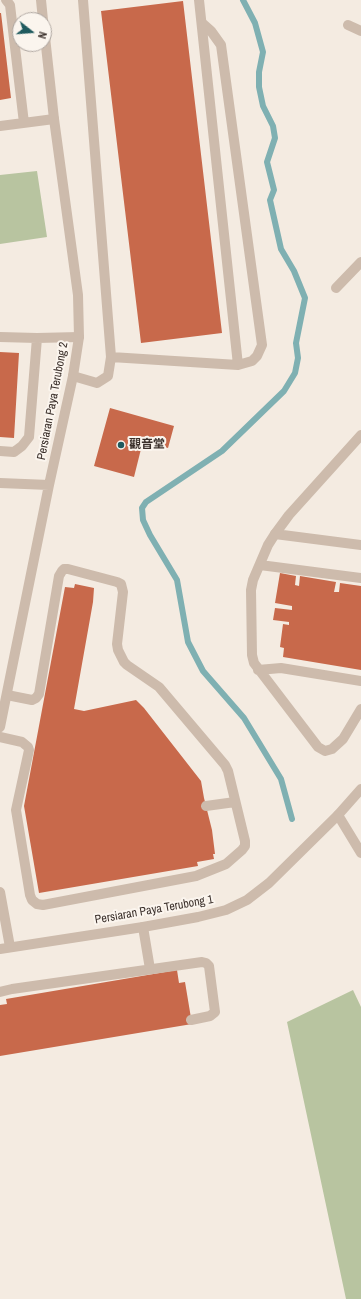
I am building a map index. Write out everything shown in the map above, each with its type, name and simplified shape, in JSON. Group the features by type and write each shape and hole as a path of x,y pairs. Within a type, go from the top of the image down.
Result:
{"street":[{"path":"6,0 10,5 24,123"},
{"path":"41,0 42,12"},
{"path":"73,376 97,383 108,376 111,357 83,0"},
{"path":"199,0 238,365"},
{"path":"111,357 238,365 252,361 257,356 262,345 221,45 211,31 202,24"},
{"path":"348,25 361,31"},
{"name":"Persiaran Paya Terubong 2","path":"0,727 49,485 73,376 79,337 78,295 54,119 47,52"},
{"path":"0,126 54,119"},
{"path":"336,288 361,262"},
{"path":"0,337 79,337"},
{"path":"0,451 14,452 22,446 29,437 37,338"},
{"path":"361,435 289,516 275,534 268,545 251,590 252,655 254,663 318,747 325,751 332,749 343,739 361,709"},
{"path":"0,483 49,485"},
{"path":"275,534 361,545"},
{"path":"260,565 361,578"},
{"path":"0,736 22,742 26,744 29,750 16,810 30,895 32,900 37,904 44,905 196,876 226,864 245,846 245,840 228,771 225,765 159,687 127,665 118,650 117,644 123,592 121,584 64,569 59,576 39,694 32,700 7,695"},
{"path":"258,670 281,668 361,681"},
{"name":"Persiaran Paya Terubong 1","path":"0,949 143,927 198,917 226,910 247,900 269,883 361,789"},
{"path":"206,806 235,802"},
{"path":"338,814 361,853"},
{"path":"0,892 10,947"},
{"path":"143,927 150,969"},
{"path":"0,992 12,989 202,962 209,966 215,1012 210,1016 191,1020"}],"green space":[{"path":"37,171 47,237 0,244 0,175"},
{"path":"353,990 361,1007 361,1299 346,1299 287,1022"}],"building":[{"path":"183,1 222,333 141,343 101,11"},
{"path":"0,13 11,98 0,100"},
{"path":"0,352 19,353 14,438 0,437"},
{"name":"觀音堂","path":"110,408 174,426 168,448 143,441 134,477 94,466"},
{"path":"280,573 296,576 295,585 299,586 300,576 336,582 334,592 339,592 340,583 361,586 361,670 283,657 284,648 280,647 283,624 289,625 289,622 273,620 275,608 292,610 292,606 275,603"},
{"path":"75,584 94,588 93,602 74,709 84,711 136,700 144,708 201,781 212,830 215,854 213,854 214,859 197,862 198,866 39,893 24,806 65,587 74,588"},
{"path":"177,970 179,983 185,982 192,1024 0,1056 0,1005 7,1004 6,999"}],"waterway":[{"path":"243,0 255,23 263,52 259,72 259,87 263,106 273,126 275,138 267,162 274,190 270,200 281,249 294,271 305,298 296,343 298,358 295,373 284,391 222,451 146,502 142,508 143,520 150,535 177,580 188,642 203,671 244,718 281,779 292,819"}],"place":[{"name":"觀音堂","path":"121,445"}]}
